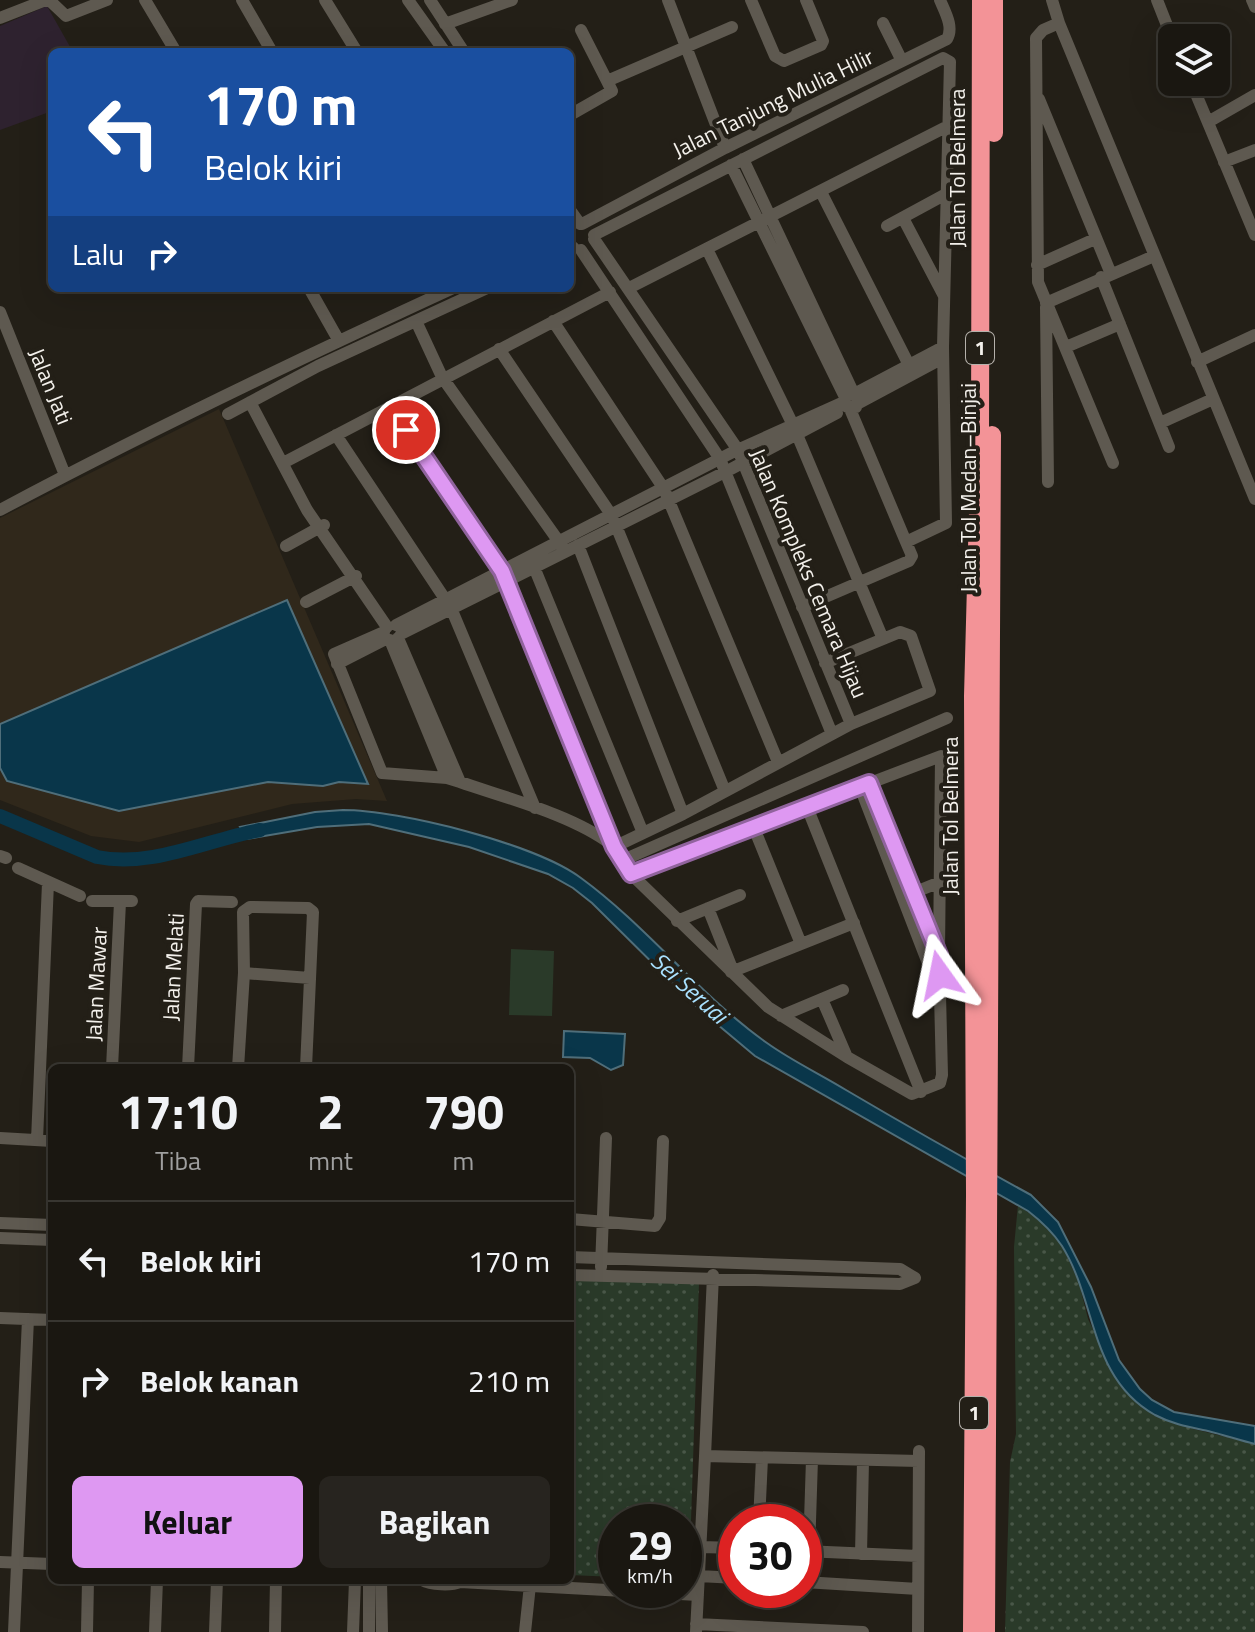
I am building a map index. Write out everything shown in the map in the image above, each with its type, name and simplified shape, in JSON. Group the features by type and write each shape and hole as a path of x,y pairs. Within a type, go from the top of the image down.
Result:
{"highway":[{"name":"Jalan Tol Belmera","path":"981,0 980,422 973,696 986,1632"},
{"name":"Jalan Tol Medan–Binjai","path":"991,689 994,0"},
{"name":"Jalan Tol Belmera","path":"981,1154 991,689"},
{"name":"Jalan Tol Belmera","path":"972,1632 982,1197"}],"street":[{"path":"0,18 47,0 62,16 66,16 107,0"},
{"path":"145,0 174,48"},
{"path":"242,0 270,48"},
{"path":"325,0 355,48"},
{"path":"408,0 442,48 454,36"},
{"path":"430,0 462,48"},
{"path":"424,24 512,0"},
{"path":"668,0 725,148"},
{"path":"751,0 775,56 784,61 821,45 823,41 806,0"},
{"name":"Jalan Tanjung Mulia Hilir","path":"577,226 725,148 947,39 950,34 948,21 940,0"},
{"path":"1052,0 1255,499"},
{"path":"1157,0 1166,24"},
{"path":"1252,0 1255,7"},
{"path":"883,23 902,61"},
{"path":"1059,23 1043,30 1036,38 1038,282 1113,463"},
{"path":"607,81 732,27"},
{"path":"574,113 612,91 581,30"},
{"path":"574,247 590,247 594,237 947,58 950,63 946,127 943,353 946,523 909,541"},
{"path":"1036,91 1095,239 1120,324 1169,447"},
{"path":"1208,122 1255,95"},
{"path":"1197,96 1255,235"},
{"path":"629,288 946,127"},
{"path":"1224,162 1255,150"},
{"path":"737,162 851,402 909,541 911,560 802,607"},
{"path":"821,192 909,365"},
{"path":"887,226 946,194"},
{"path":"903,218 945,299"},
{"name":"Jalan Kompleks Cemara Hijau","path":"577,226 590,227 732,461 802,607 851,724"},
{"path":"1037,265 1095,239"},
{"name":"Jalan Kompleks Cemara Hijau","path":"574,247 732,461 832,734"},
{"path":"707,249 795,430 883,639"},
{"path":"1046,303 1154,256"},
{"path":"311,292 339,341"},
{"path":"0,510 65,475 444,292"},
{"path":"228,414 318,366 478,292"},
{"path":"283,463 442,377 610,292"},
{"path":"1046,303 1048,482"},
{"name":"Jalan Jati","path":"0,312 65,475"},
{"path":"416,321 442,377 568,546 683,814"},
{"path":"553,321 667,494 778,762"},
{"path":"1066,347 1120,324"},
{"path":"1197,362 1255,335"},
{"path":"499,349 614,521 725,791"},
{"path":"851,402 909,365 943,353"},
{"path":"504,576 534,567 614,521 943,353"},
{"path":"1160,423 1213,399"},
{"path":"250,402 301,494 392,632 453,780"},
{"path":"390,407 504,576 614,847 631,874 677,921 781,1016 912,1094 938,1085 942,1080 939,955 942,758 938,756 631,874"},
{"path":"336,435 449,604 535,808"},
{"path":"286,546 322,527"},
{"path":"568,546 392,632 334,653 382,773 453,780 535,808 597,834 614,847"},
{"path":"534,567 643,833"},
{"path":"306,602 356,576"},
{"path":"614,847 683,814 851,724 930,691 909,633 900,632 825,663"},
{"path":"621,861 947,718"},
{"path":"864,785 939,955"},
{"path":"864,785 941,994"},
{"path":"807,807 921,1092"},
{"path":"754,828 801,944"},
{"path":"18,868 48,883 37,1140"},
{"path":"913,893 940,882"},
{"name":"Jalan Mawar","path":"48,883 86,899 126,901 112,1064"},
{"path":"677,921 740,895"},
{"name":"Jalan Melati","path":"188,1064 196,904 198,901 232,902"},
{"path":"238,1064 244,973 243,912 245,908 308,908 314,915 306,1064"},
{"path":"708,908 732,972"},
{"path":"732,972 854,923"},
{"path":"244,973 310,978"},
{"path":"781,1016 843,990"},
{"path":"822,999 847,1057"},
{"path":"0,1138 48,1141"},
{"path":"601,1277 606,1138"},
{"path":"574,1219 655,1226 659,1222 663,1141"},
{"path":"0,1223 48,1225"},
{"path":"0,1238 14,1245 48,1241"},
{"path":"574,1257 900,1269 915,1278 900,1284 574,1275"},
{"path":"702,1524 714,1264"},
{"path":"810,1265 810,1281"},
{"path":"0,1318 48,1320"},
{"path":"14,1632 28,1319"},
{"path":"705,1456 863,1461 919,1456 918,1632"},
{"path":"760,1504 762,1458"},
{"path":"809,1504 812,1459"},
{"path":"861,1554 863,1461"},
{"path":"822,1553 918,1556"},
{"path":"0,1562 48,1564"},
{"path":"822,1583 918,1589"},
{"path":"87,1632 88,1584"},
{"path":"155,1632 157,1584"},
{"path":"215,1632 217,1584"},
{"path":"275,1632 276,1584"},
{"path":"353,1632 355,1584"},
{"path":"369,1584 369,1632"},
{"path":"381,1584 382,1632"},
{"path":"512,1584 598,1589"},
{"path":"525,1632 530,1585"},
{"path":"697,1608 696,1628 863,1632"}],"shaded area":[{"path":"47,6 71,48 48,48 48,112 0,130 0,26"},
{"path":"219,409 387,801 356,799 292,804 139,842 91,836 0,800 0,518"}],"green space":[{"path":"511,949 554,951 552,1016 509,1015"},
{"path":"1018,1205 1049,1228 1063,1248 1079,1283 1088,1319 1118,1380 1193,1429 1255,1444 1255,1632 1005,1632 1010,1462 1016,1434 1014,1247"},
{"path":"574,1277 699,1283 692,1504 598,1504 598,1576 574,1575"}],"water":[{"path":"287,600 368,784 339,782 323,786 268,782 119,811 7,781 0,768 0,724"},
{"path":"343,810 397,816 466,831 533,853 581,878 629,918 719,1004 767,1043 1031,1195 1058,1222 1091,1287 1119,1360 1140,1389 1174,1412 1255,1426 1255,1444 1168,1421 1133,1399 1106,1360 1082,1291 1062,1246 1042,1223 1028,1211 755,1056 699,1009 573,888 548,874 469,847 369,824 317,827 247,839 240,827 315,812"},
{"path":"564,1031 625,1034 623,1065 611,1070 590,1058 563,1057"}],"waterway":[{"name":"Sei Seruai","path":"0,816 97,857 118,859 159,856 260,830"}],"route":[{"path":"406,430 502,571 614,847 631,874 869,783 939,955 940,975"}]}
